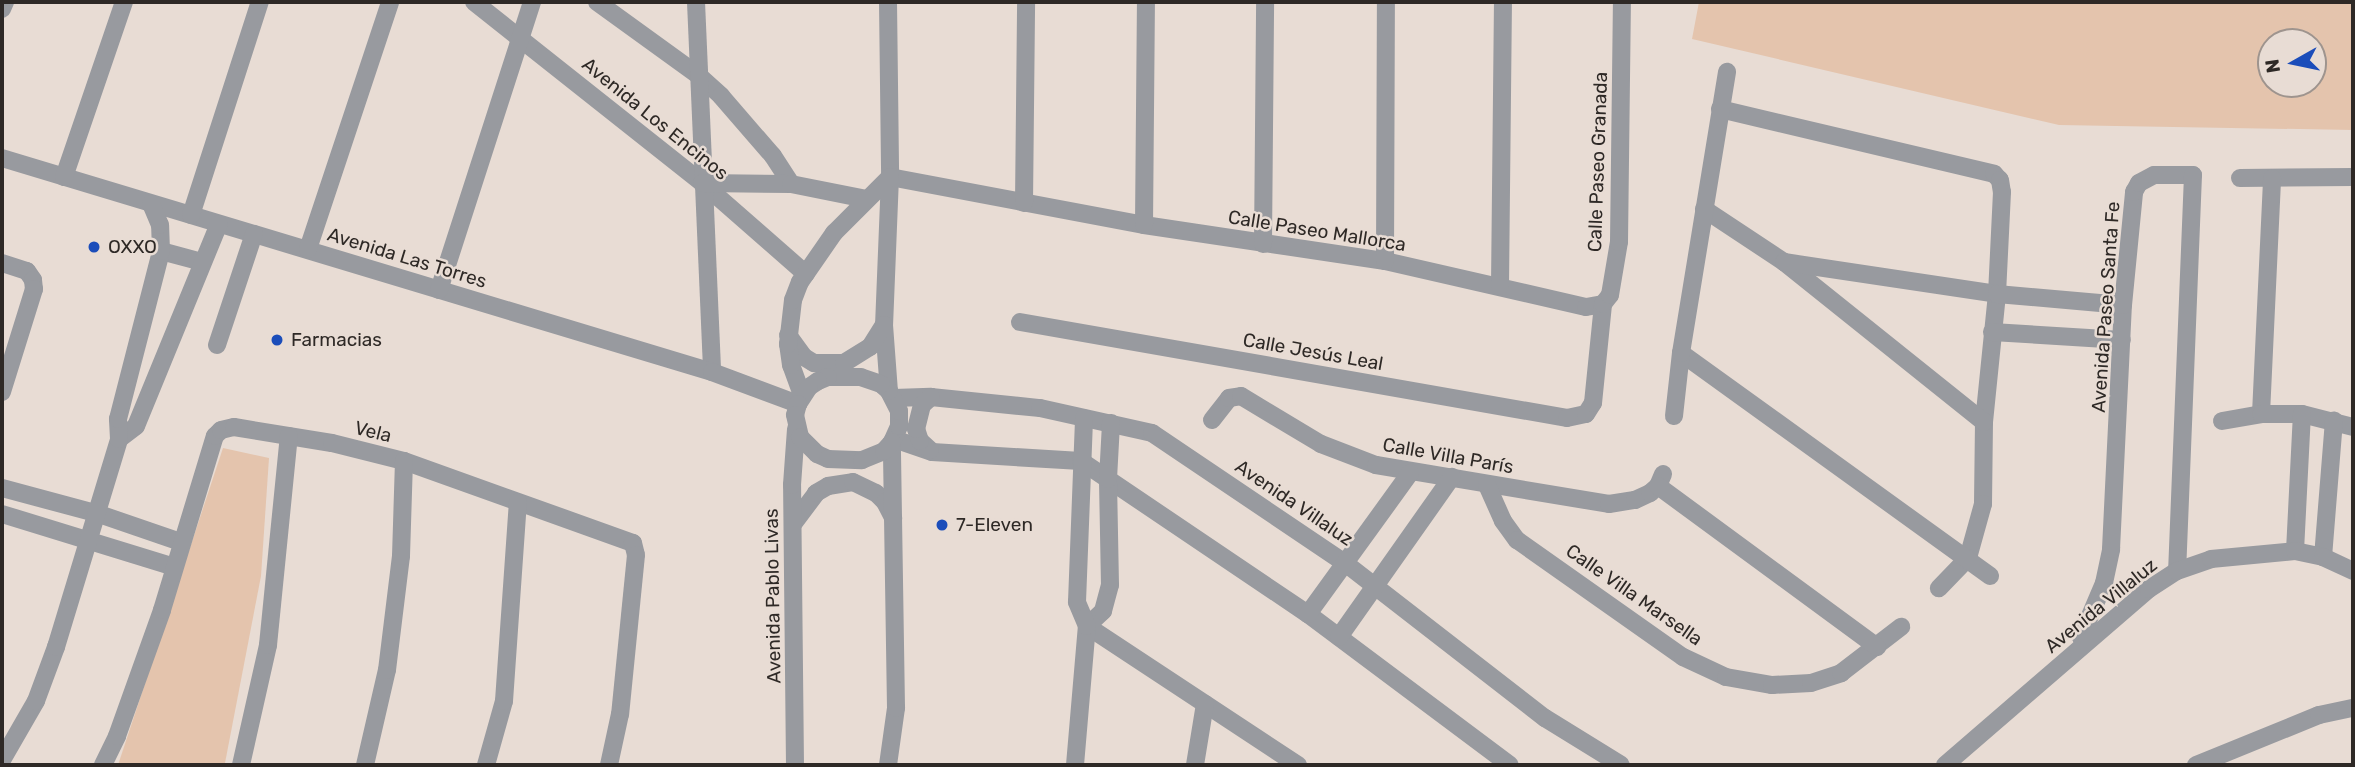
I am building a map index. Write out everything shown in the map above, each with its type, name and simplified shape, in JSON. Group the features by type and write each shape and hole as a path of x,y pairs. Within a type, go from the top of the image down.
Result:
{"street":[{"path":"2,9 5,2"},
{"path":"64,177 124,2"},
{"path":"191,215 260,2"},
{"path":"308,248 390,2"},
{"name":"Avenida Los Encinos","path":"474,2 702,183 806,274"},
{"path":"439,290 532,2"},
{"path":"597,2 698,75 742,119 773,156 790,184"},
{"path":"696,2 712,372"},
{"path":"888,2 890,177 884,325 891,394 899,418 893,440 896,708 888,765"},
{"path":"1024,203 1026,2"},
{"path":"1144,225 1146,2"},
{"path":"1264,244 1265,2"},
{"path":"1385,261 1386,2"},
{"path":"1500,286 1503,2"},
{"name":"Calle Paseo Granada","path":"1593,404 1603,304 1611,295 1619,242 1622,2"},
{"path":"1674,416 1681,353 1727,72"},
{"path":"1720,109 1994,174 2000,180 2002,192 1997,294 1983,422 1983,504 1968,558 1939,588"},
{"name":"Avenida Las Torres","path":"2,158 150,204 308,248 800,400"},
{"name":"Avenida Paseo Santa Fe","path":"2084,637 2104,583 2111,549 2123,305 2134,192 2138,183 2154,175 2193,175 2177,571"},
{"path":"890,177 834,233 806,274 793,300 788,335 790,365 800,400 796,426 807,447 828,459 873,457 893,440"},
{"name":"Calle Paseo Mallorca","path":"890,177 1144,225 1385,261 1586,307 1603,304"},
{"path":"2240,178 2353,177"},
{"path":"2261,414 2272,178"},
{"path":"702,183 790,184 866,199"},
{"path":"2,760 36,701 99,514 119,439 118,419 161,251 160,225 150,204"},
{"path":"1704,209 1784,262 1983,422"},
{"path":"119,439 136,426 219,224"},
{"path":"217,345 254,234"},
{"path":"161,251 202,262"},
{"path":"1784,262 1997,294 2123,305"},
{"path":"2,263 27,271 33,280 34,289 3,384"},
{"name":"Calle Jesús Leal","path":"1020,322 1567,418 1586,414 1593,404"},
{"path":"788,335 804,357 814,363 844,363 870,347 884,325"},
{"path":"141,329 170,339"},
{"path":"1992,332 2122,340"},
{"path":"1681,353 1990,576"},
{"path":"800,400 809,387 828,377 871,379 891,394"},
{"name":"Avenida Villaluz","path":"891,394 1040,408 1153,433 1345,563 1545,718 1621,765"},
{"name":"Calle Villa París","path":"1212,420 1229,398 1241,396 1345,456 1410,473 1452,477 1609,504 1635,500 1661,480 1877,647"},
{"path":"931,397 922,405 916,429 920,441 932,452"},
{"path":"2222,421 2261,414 2302,414 2353,427"},
{"path":"2295,551 2302,414"},
{"path":"1075,765 1087,626 1077,602 1084,418"},
{"path":"2323,557 2334,420"},
{"path":"1087,626 1103,611 1110,585 1108,479 1111,424"},
{"name":"Avenida Pablo Livas","path":"795,765 793,524 796,426"},
{"name":"Vela","path":"103,765 117,736 215,436 221,430 234,427 404,461 628,539 635,548 620,714 609,765"},
{"path":"241,765 268,645 289,436"},
{"path":"893,440 932,452 1081,461 1308,614 1510,765"},
{"path":"365,765 387,670 401,556 404,461"},
{"path":"1308,614 1410,473"},
{"path":"1339,637 1452,477"},
{"path":"793,524 816,493 828,486 853,482 876,493 885,502 894,521"},
{"name":"Calle Villa Marsella","path":"1487,485 1503,521 1517,540 1683,657 1726,677 1772,685 1811,683 1841,673 1901,627"},
{"path":"2,488 99,514 181,542"},
{"path":"26,521 33,496"},
{"path":"486,765 504,701 518,502"},
{"path":"2,514 174,567"},
{"name":"Avenida Villaluz","path":"1945,765 2084,637 2177,571 2211,559 2295,551 2323,557 2353,570"},
{"path":"1087,626 1298,765"},
{"path":"1195,765 1205,704"},
{"path":"2196,765 2319,715 2353,708"}],"shaded area":[{"path":"1699,2 2353,2 2353,130 2059,125 1692,39"},
{"path":"223,448 269,458 261,576 225,763 118,765"}],"place":[{"name":"OXXO","path":"94,247"},
{"name":"Farmacias","path":"277,340"},
{"name":"7-Eleven","path":"942,525"}]}
